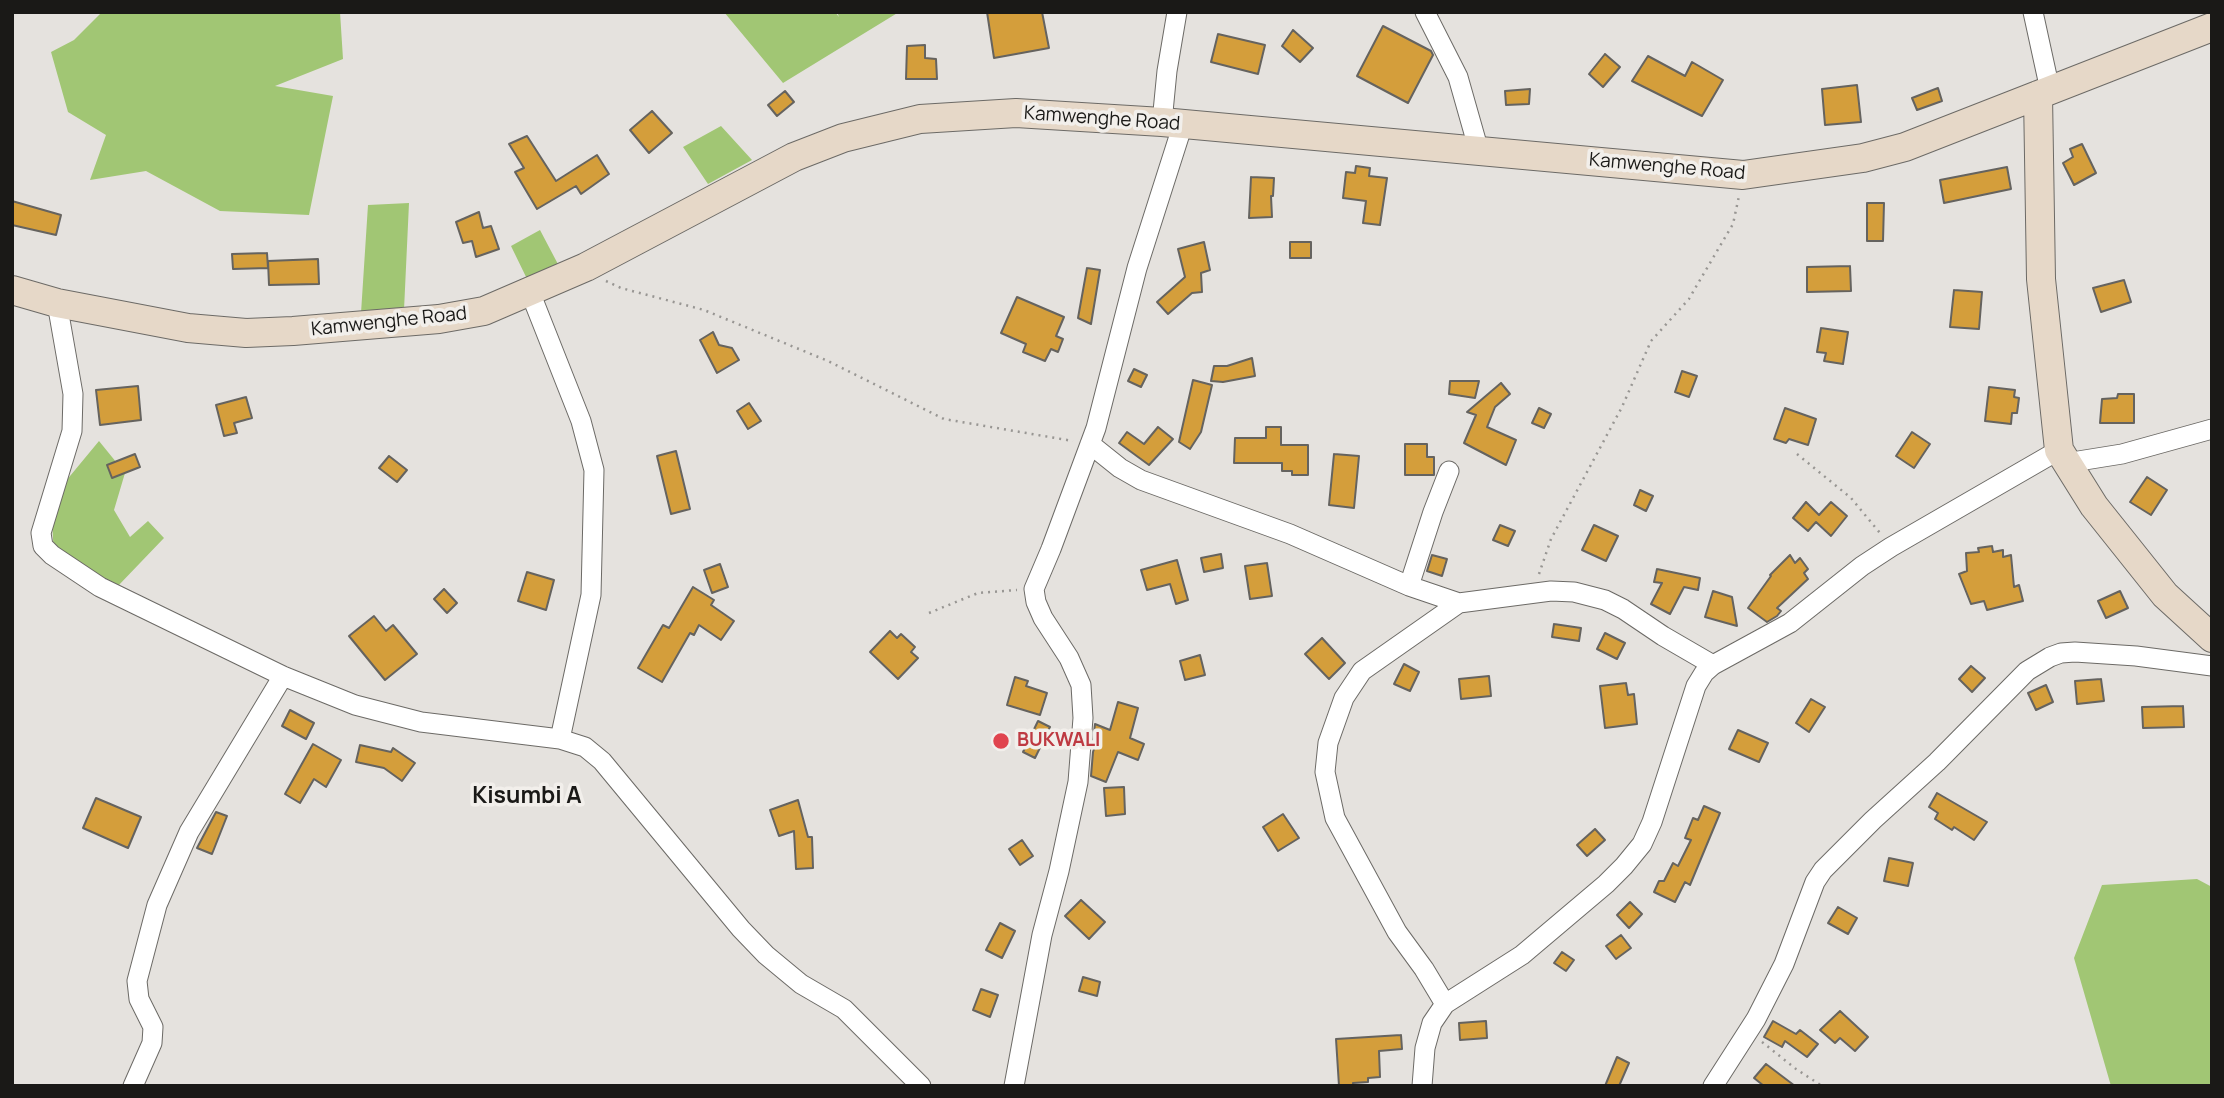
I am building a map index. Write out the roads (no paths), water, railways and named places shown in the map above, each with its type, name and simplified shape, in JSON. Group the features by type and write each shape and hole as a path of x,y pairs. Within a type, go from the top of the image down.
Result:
{"main road":[{"name":"Kamwenghe Road","path":"12,290 57,303 188,328 258,332 439,319 484,311 586,267 794,157 843,138 920,119 1016,113 1172,123 1743,175 1863,158 1905,147 2212,27"},
{"path":"2044,92 2041,279 2062,457 2094,506 2165,595 2212,639"}],"street":[{"path":"1014,1086 1042,935 1078,782 1083,718 1080,685 1069,658 1043,618 1034,589 1090,444 1138,268 1172,123 1167,71 1177,12"},
{"path":"1425,12 1458,77 1479,151"},
{"path":"2033,12 2044,92"},
{"path":"530,292 581,421 594,470 591,595 560,739"},
{"path":"57,303 73,394 72,431 41,533 43,546 52,555 100,587 283,676 355,705 421,722 560,739 585,747 602,761 741,929 766,955 801,984 844,1009 921,1086"},
{"path":"1422,1086 1425,1048 1432,1023 1445,1004 1522,956 1624,866 1642,844 1652,822 1696,686 1713,665 1790,623 1861,566 1891,547 2062,457 2122,454 2212,429"},
{"path":"1090,444 1120,468 1141,480 1290,534 1409,586 1459,603 1532,593 1574,592 1605,600 1713,665"},
{"path":"1409,586 1449,471"},
{"path":"1445,1004 1398,932 1335,818 1325,772 1328,743 1344,698 1362,671 1459,603"},
{"path":"1713,1086 1749,1031 1784,964 1815,882 1823,870 1872,820 1937,762 2027,671 2050,657 2076,652 2136,656 2212,666"},
{"path":"133,1086 152,1043 153,1027 139,999 137,981 157,905 189,832 283,676"}],"place":[{"name":"BUKWALI","path":"1001,741"}],"district":[{"name":"Kisumbi A","path":"527,797"}]}
